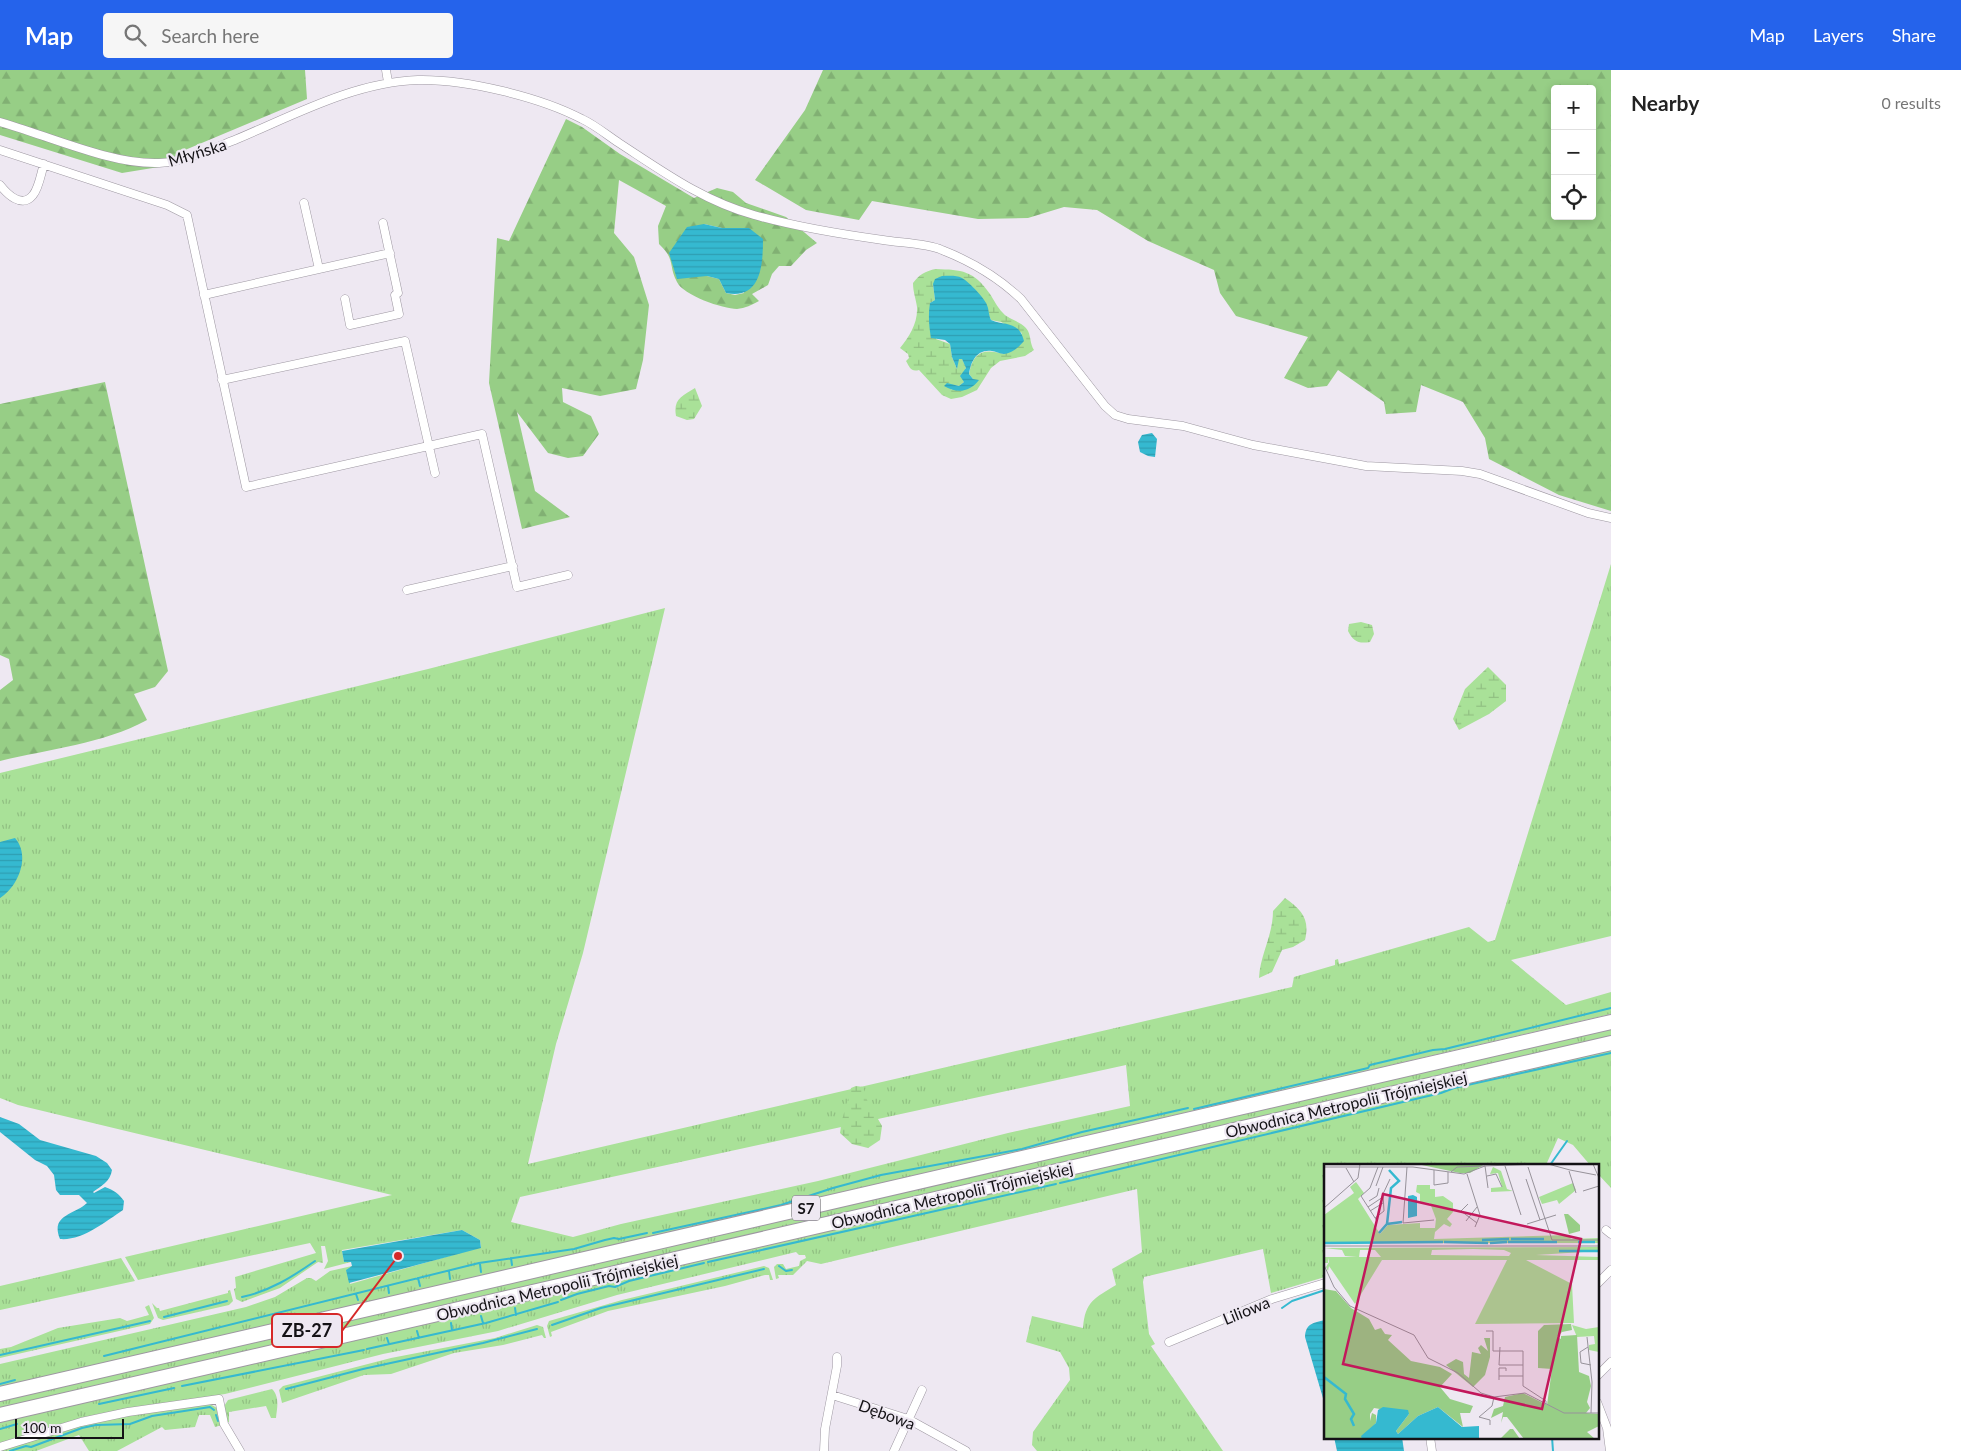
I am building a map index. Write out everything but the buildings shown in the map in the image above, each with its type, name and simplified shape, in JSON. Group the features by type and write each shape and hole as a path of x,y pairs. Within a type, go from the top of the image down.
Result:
{"highway":[{"name":"Obwodnica Metropolii Trójmiejskiej","path":"0,1394 1611,1022"},
{"name":"Obwodnica Metropolii Trójmiejskiej","path":"0,1416 1611,1043"}],"street":[{"path":"386,70 388,82"},
{"name":"Młyńska","path":"0,122 106,155 134,161 158,163 177,161 213,149 344,95 388,82 446,81 501,91 555,106 584,120 688,188 712,200 753,215 825,232 940,249 1006,285 1021,298 1105,406 1115,415 1128,419 1183,426 1253,445 1366,466 1462,470 1480,474 1588,513 1611,518"},
{"path":"0,150 167,205 187,215 246,487 482,434 517,587 568,575"},
{"path":"0,185 15,200 26,200 33,195 44,164"},
{"path":"304,203 319,269"},
{"path":"345,299 350,325 399,314 395,296 398,293 383,223"},
{"path":"204,295 390,253"},
{"path":"222,380 405,341 435,473"},
{"path":"407,590 512,566"},
{"path":"1598,1283 1611,1270"},
{"name":"Liliowa","path":"1169,1342 1272,1299 1324,1284"},
{"path":"824,1451 825,1429 837,1357"},
{"path":"1598,1375 1611,1362"},
{"path":"894,1451 922,1390"},
{"name":"Dębowa","path":"832,1395 908,1419 966,1451"},
{"path":"0,1447 81,1422 128,1412 219,1399 224,1424 240,1451"},
{"path":"1598,1405 1609,1437 1610,1451"},
{"path":"1604,1422 1611,1415"},
{"path":"1430,1438 1432,1451"}],"green space":[{"path":"0,70 305,70 307,99 185,150 171,165 122,173 0,135"},
{"path":"823,70 1611,70 1611,511 1559,495 1489,459 1485,438 1463,402 1421,385 1416,412 1386,414 1384,402 1338,370 1327,386 1308,388 1284,378 1308,337 1236,316 1220,293 1214,270 1148,241 1097,210 1064,207 1028,218 978,219 872,201 859,220 806,210 755,180 805,110"},
{"path":"566,119 582,127 620,154 694,198 717,188 733,192 746,203 786,217 817,243 806,250 791,266 779,266 772,274 768,285 752,294 759,301 737,309 713,304 687,292 677,282 668,254 659,244 658,226 666,206 619,180 614,233 634,257 649,305 643,360 636,389 600,396 562,388 563,402 591,416 599,434 583,456 568,458 548,453 517,412 535,491 570,517 522,529 489,383 497,238 509,241","holes":["704,224 722,228 749,228 744,293 735,295 726,293 719,279 707,276"]},
{"path":"932,270 960,271 978,280 1003,313 1026,328 1034,350 1025,356 1000,361 991,368 977,390 962,397 951,399 942,395 919,370 911,369 906,361 909,358 908,354 900,348 910,334 916,319 917,307 913,283 923,274","holes":["933,284 988,313 991,320 1001,322 1022,333 1004,354 985,352 976,356 969,374 973,379 959,386 964,382 963,378 966,367 962,359 958,359 957,369 952,357 950,344 936,339 930,303 935,300"]},
{"path":"105,382 168,671 155,687 134,694 147,720 112,735 0,761 0,690 13,680 9,659 0,655 0,404"},
{"path":"695,388 702,406 694,419 687,420 676,416 677,402 682,396"},
{"path":"1611,564 1611,936 1511,960 1566,1005 1611,992 1611,1014 0,1387 0,1364 246,1307 275,1297 307,1278 316,1281 330,1271 352,1266 350,1284 481,1247 480,1240 462,1230 342,1250 344,1262 351,1262 324,1269 328,1261 325,1246 321,1246 323,1263 318,1262 280,1288 242,1302 236,1299 234,1289 236,1288 235,1277 316,1253 310,1243 138,1280 125,1257 392,1195 18,1105 0,1098 0,773 428,669 665,608 583,953 556,1044 528,1164 1292,987 1294,977 1335,965 1335,960 1338,959 1339,964 1469,927 1488,942 1495,940","holes":["1126,1065 1130,1106 1008,1133 818,1181 621,1224 573,1237 511,1222 520,1197"]},
{"path":"1361,622 1372,625 1374,634 1370,642 1362,643 1356,641 1348,631 1349,624"},
{"path":"1488,667 1506,685 1506,701 1489,714 1459,730 1453,719 1465,689"},
{"path":"1285,898 1303,916 1306,926 1305,940 1293,947 1282,950 1272,972 1259,978 1271,928 1273,911"},
{"path":"1611,1025 1611,1037 0,1410 0,1398"},
{"path":"1611,1048 1611,1188 1598,1174 1598,1164 1589,1164 1573,1145 1558,1138 1546,1164 1324,1164 1324,1277 1271,1293 1263,1249 1144,1277 1149,1334 1155,1344 1151,1346 1223,1451 1037,1451 1032,1445 1033,1432 1070,1380 1069,1368 1060,1352 1026,1342 1032,1316 1083,1328 1086,1312 1092,1301 1116,1285 1112,1269 1142,1252 1137,1189 821,1264 807,1261 793,1275 778,1275 779,1278 776,1279 774,1267 777,1264 783,1264 786,1269 799,1266 800,1261 806,1258 805,1255 799,1255 796,1252 617,1295 498,1331 383,1354 225,1394 98,1414 42,1429 0,1444 0,1421"},
{"path":"856,1086 863,1087 867,1100 882,1126 880,1140 868,1148 852,1144 840,1133 851,1088"},
{"path":"121,1258 135,1281 0,1310 0,1286"},
{"path":"764,1266 769,1268 773,1280 770,1280 769,1275 765,1275 725,1286 608,1311 551,1332 552,1336 550,1337 547,1326 549,1321 622,1300"},
{"path":"230,1290 233,1301 229,1305 163,1320 158,1318 152,1303 160,1311 228,1293"},
{"path":"149,1305 154,1318 150,1324 0,1358 0,1349 11,1347 58,1328 120,1318 127,1321 149,1315 145,1307"},
{"path":"537,1325 543,1327 546,1338 542,1335 503,1345 454,1353 391,1374 364,1375 282,1403 279,1390 283,1386 391,1358 495,1338"},
{"path":"272,1389 277,1399 276,1418 271,1418 266,1406 229,1412 229,1422 226,1423 223,1408 228,1400"},
{"path":"210,1404 217,1408 222,1425 215,1427 210,1415 199,1415 195,1427 165,1430 162,1427 117,1451 89,1451 79,1435 36,1451 0,1451 56,1431 127,1415"}],"water":[{"path":"704,224 722,228 749,228 763,239 761,269 753,286 747,291 738,294 726,293 719,279 707,276 677,279 669,253 687,227"},
{"path":"942,276 957,276 965,280 984,300 991,320 1015,327 1019,330 1024,341 1007,353 986,351 978,354 971,365 969,374 973,379 979,380 972,387 963,391 949,389 944,386 947,383 959,386 964,382 960,376 966,368 962,359 959,359 957,369 952,357 950,344 945,340 931,338 929,312 930,303 935,300 933,284 935,279"},
{"path":"1152,433 1157,439 1155,457 1140,452 1138,442 1142,435"},
{"path":"15,838 20,845 22,853 20,871 12,887 0,898 0,842"},
{"path":"0,1117 19,1124 40,1140 96,1156 107,1163 112,1170 109,1178 93,1192 105,1187 114,1191 124,1201 123,1210 85,1234 68,1239 60,1239 58,1225 61,1220 87,1203 79,1195 60,1195 56,1190 54,1175 47,1166 35,1160 0,1132"},
{"path":"462,1230 480,1240 481,1248 349,1283 346,1270 352,1266 351,1262 344,1262 342,1251"},
{"path":"1324,1320 1324,1402 1305,1337 1307,1329 1314,1323"},
{"path":"1334,1438 1402,1438 1404,1451 1337,1451"}],"waterway":[{"path":"1194,1109 1611,1008"},
{"path":"1060,1183 1441,1093 1454,1088 1611,1053"},
{"path":"653,1233 781,1205 881,1175 1022,1149 1082,1132 1188,1108"},
{"path":"1551,1164 1567,1141"},
{"path":"708,1262 1056,1184"},
{"path":"104,1356 479,1263 574,1249 614,1238 619,1239 647,1233"},
{"path":"511,1258 512,1265"},
{"path":"242,1297 280,1283 315,1261"},
{"path":"561,1300 577,1294 609,1286 615,1287 629,1281 704,1263"},
{"path":"480,1264 481,1272"},
{"path":"779,1266 786,1271 792,1270"},
{"path":"552,1325 601,1308 764,1269"},
{"path":"449,1271 450,1279"},
{"path":"418,1278 420,1286"},
{"path":"388,1286 389,1293"},
{"path":"1282,1308 1292,1301 1324,1290"},
{"path":"356,1294 358,1300"},
{"path":"164,1317 227,1301"},
{"path":"367,1349 486,1323 558,1302"},
{"path":"515,1308 516,1315"},
{"path":"481,1316 483,1323"},
{"path":"0,1355 150,1321"},
{"path":"451,1323 452,1330"},
{"path":"286,1389 363,1369 483,1343 537,1329"},
{"path":"417,1331 419,1338"},
{"path":"387,1338 389,1344"},
{"path":"182,1386 364,1350"},
{"path":"0,1384 15,1380"},
{"path":"99,1404 174,1388"},
{"path":"10,1451 26,1446 31,1447 82,1428 96,1425 130,1424 152,1416 210,1407 214,1410"},
{"path":"216,1415 218,1421"},
{"path":"0,1429 17,1424"},
{"path":"1552,1438 1553,1451"}],"place":[{"name":"ZB-27","path":"398,1256"}]}
